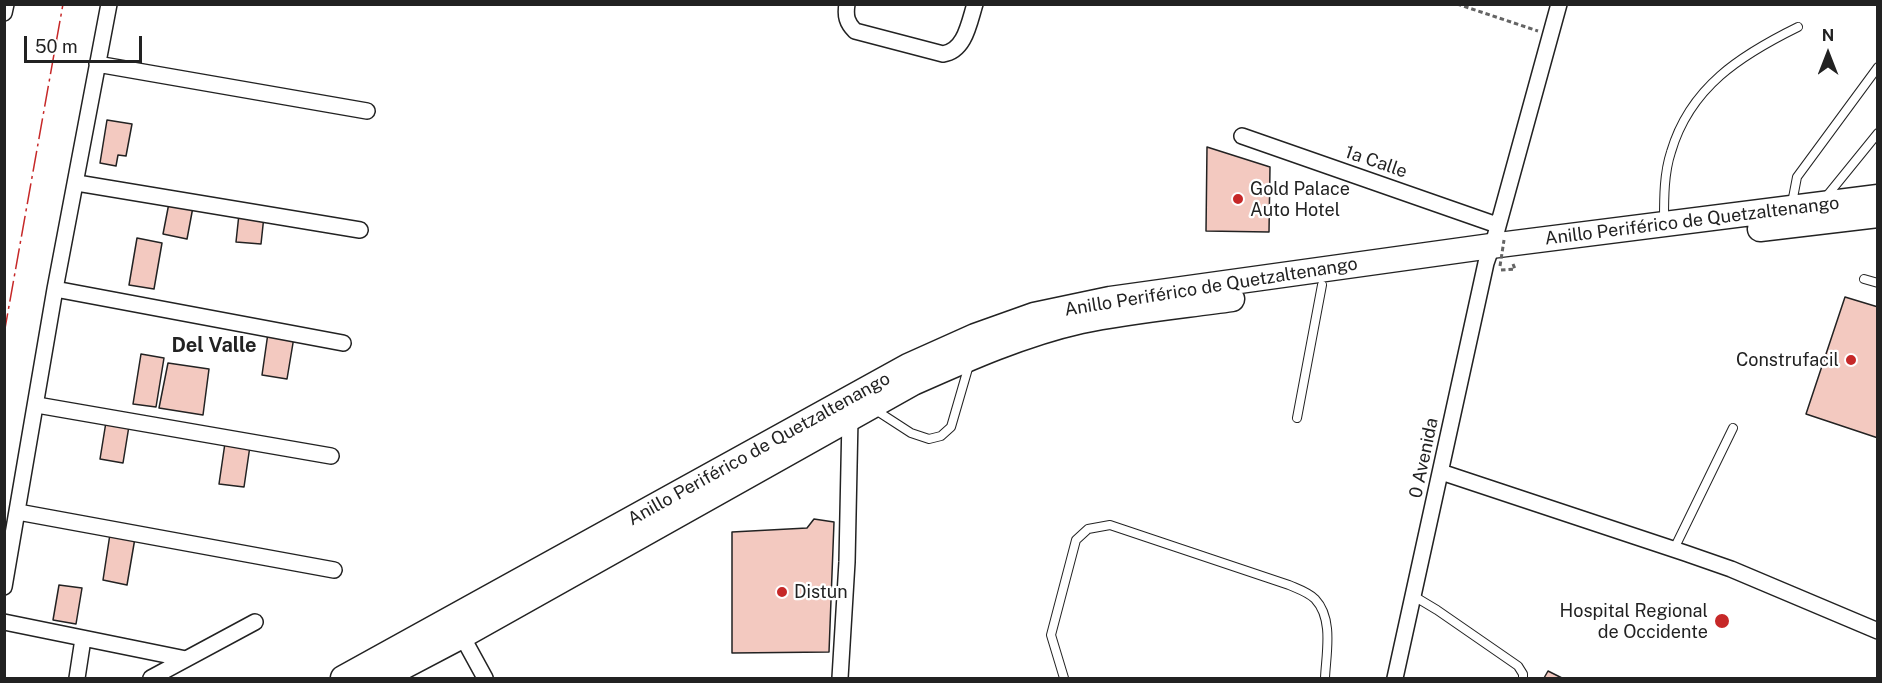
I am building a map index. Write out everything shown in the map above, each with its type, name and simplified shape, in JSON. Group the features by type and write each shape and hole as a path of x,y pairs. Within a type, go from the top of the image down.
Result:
{"highway":[{"name":"Anillo Periférico de Quetzaltenango","path":"382,678 462,636 913,383 971,357 1025,337 1081,321 1322,285 1496,252 1664,224 1878,197"},
{"name":"Anillo Periférico de Quetzaltenango","path":"343,678 908,366 975,336 1034,315 1110,299 1496,252 1878,215"}],"street":[{"path":"4,13 6,4"},
{"path":"4,587 109,4"},
{"path":"848,4 846,13 848,24 855,31 943,54 952,53 960,45 975,4"},
{"name":"0 Avenida","path":"1395,678 1441,472 1559,4"},
{"path":"97,64 367,111"},
{"name":"1a Calle","path":"1242,136 1496,252"},
{"path":"77,183 360,230"},
{"path":"56,289 343,343"},
{"path":"37,405 331,456"},
{"path":"840,678 860,413"},
{"path":"1441,472 1731,569 1878,631"},
{"path":"18,512 334,570"},
{"path":"4,622 186,658"},
{"path":"152,678 255,622"},
{"path":"462,636 485,678"},
{"path":"77,678 83,639"}],"lane":[{"path":"1664,224 1664,197 1670,153 1680,127 1696,100 1726,69 1761,46 1798,27"},
{"path":"1792,208 1797,177 1878,67"},
{"path":"1819,205 1878,133"},
{"path":"1864,279 1878,283"},
{"path":"1297,418 1322,285"},
{"path":"860,413 929,439 941,436 951,427 971,357"},
{"path":"1674,549 1733,428"},
{"path":"1064,678 1051,635 1076,540 1088,529 1110,525 1289,585 1313,597 1320,606 1326,627 1325,678"},
{"path":"1412,595 1518,666 1524,678"}],"path":[{"path":"1456,4 1550,35"}],"building":[{"path":"107,120 132,124 126,156 118,155 116,166 100,163"},
{"name":"Gold Palace Auto Hotel","path":"1207,147 1270,167 1269,232 1206,231"},
{"path":"169,203 193,207 187,239 163,234"},
{"path":"239,214 264,216 261,244 236,242"},
{"path":"137,238 162,243 154,289 129,285"},
{"name":"Construfacil","path":"1845,297 1878,307 1878,438 1806,414"},
{"path":"268,333 294,337 287,379 262,375"},
{"path":"141,354 164,358 156,407 133,404"},
{"path":"168,363 209,369 203,415 159,408"},
{"path":"106,422 129,426 123,463 100,459"},
{"path":"225,443 250,446 244,487 219,484"},
{"name":"Distun","path":"814,519 834,522 829,652 732,653 732,532 807,528"},
{"path":"110,534 135,538 127,585 103,580"},
{"path":"59,585 82,588 76,624 53,620"},
{"path":"1548,671 1562,678 1544,678"}],"power":[{"path":"4,334 63,4"}],"place":[{"name":"Gold Palace Auto Hotel","path":"1238,199"},
{"name":"Construfacil","path":"1851,360"},
{"name":"Distun","path":"782,592"},
{"name":"Hospital Regional de Occidente","path":"1722,621"}],"district":[{"name":"Del Valle","path":"214,346"}]}
